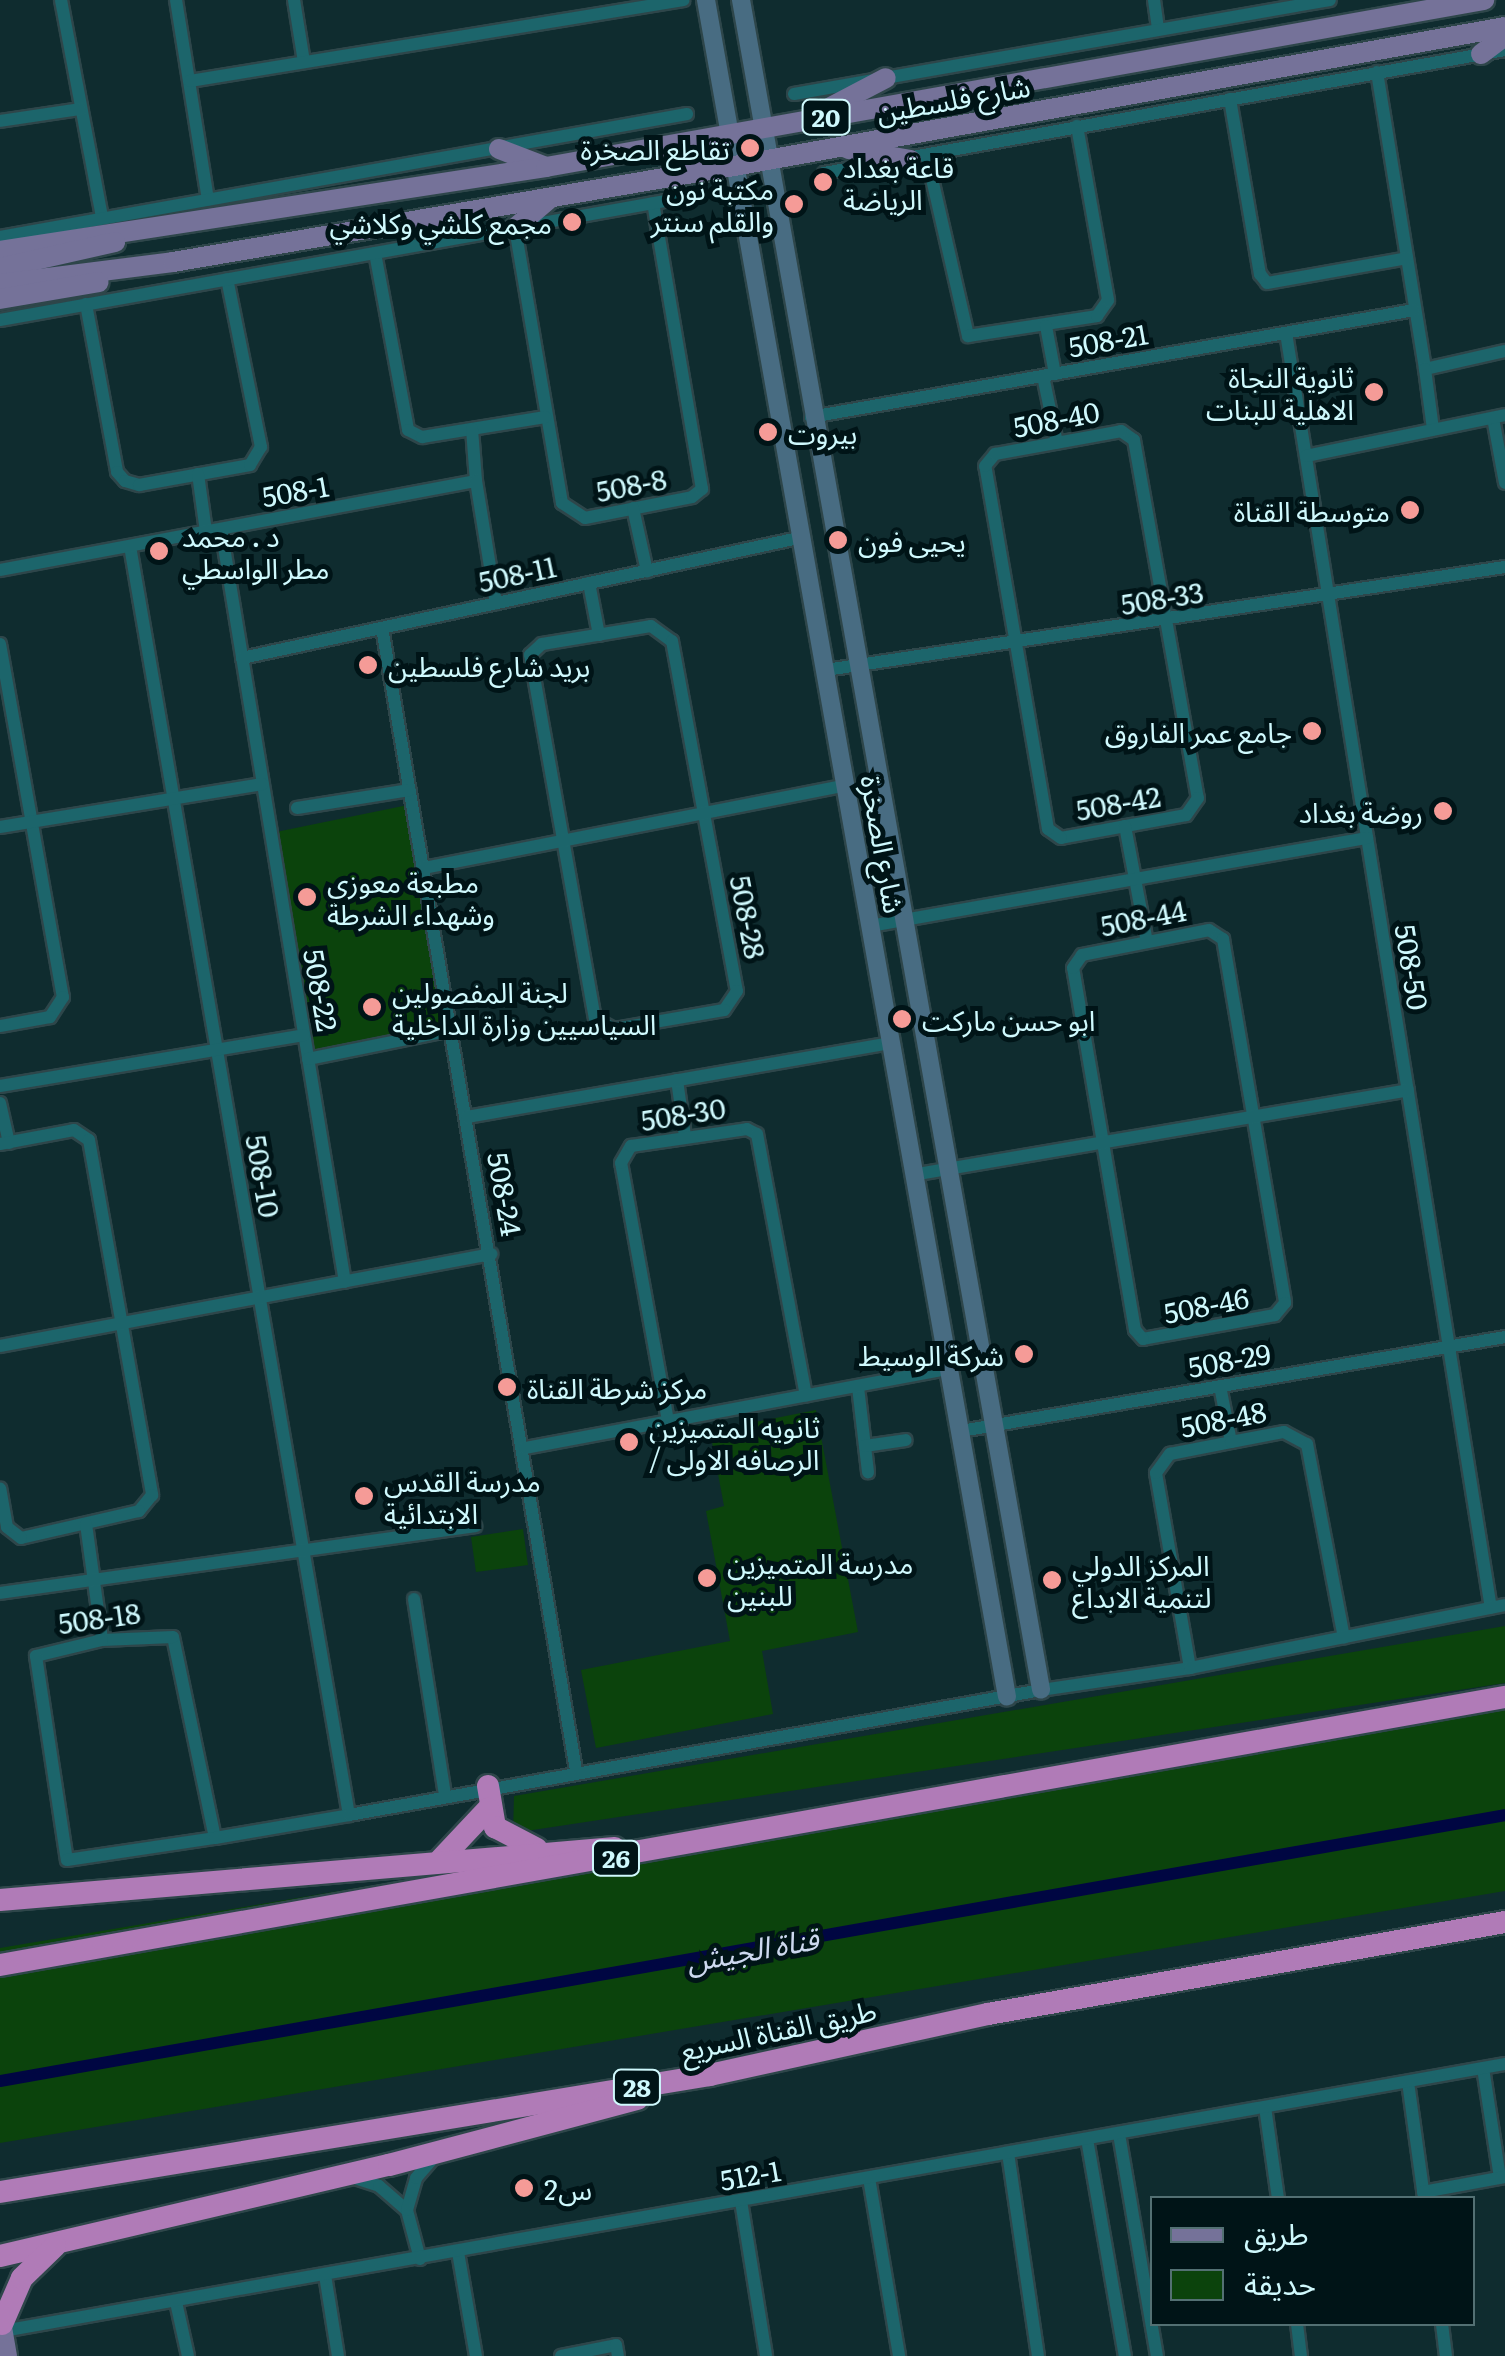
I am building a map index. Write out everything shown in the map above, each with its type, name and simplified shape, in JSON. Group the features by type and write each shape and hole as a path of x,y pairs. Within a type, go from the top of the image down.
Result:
{"highway":[{"name":"26","path":"0,1966 1505,1697"},
{"path":"488,1798 501,1833 546,1852"},
{"path":"441,1859 488,1798"},
{"path":"0,1900 32,1894 441,1859 663,1850"},
{"path":"0,1891 32,1894"},
{"name":"طريق القناة السريع","path":"0,2192 710,2076 988,2014 1505,1922"},
{"path":"0,2256 438,2153 710,2076"},
{"path":"1,2324 22,2278 59,2243"}],"main road":[{"name":"شارع فلسطين","path":"0,251 546,167 1484,0"},
{"name":"شارع فلسطين","path":"0,299 174,262 1505,27"},
{"path":"1481,54 1505,36"},
{"path":"809,120 886,78"},
{"path":"841,147 919,158"},
{"path":"500,149 546,167"},
{"path":"515,228 556,195"},
{"name":"شارع فلسطين","path":"0,284 168,228"},
{"name":"شارع فلسطين","path":"0,268 174,262"},
{"path":"1,2324 7,2356"}],"street":[{"path":"61,0 102,218"},
{"path":"176,0 208,199"},
{"path":"294,0 304,62"},
{"path":"588,0 590,15"},
{"path":"190,82 683,0"},
{"name":"شارع الصخرة","path":"706,0 890,1043 918,1174 1006,1697"},
{"name":"شارع الصخرة","path":"742,0 900,921 1041,1690"},
{"path":"1154,0 1158,30"},
{"path":"794,94 1158,30 1274,5 1330,0"},
{"path":"824,173 1505,50"},
{"path":"1376,72 1433,429"},
{"path":"1230,99 1260,274 1268,283 1406,258"},
{"path":"0,122 80,109"},
{"path":"0,236 687,114"},
{"path":"919,158 962,329 978,339 1097,316 1108,300 1077,126"},
{"path":"0,320 688,197"},
{"name":"508-8","path":"515,228 562,503 570,513 585,518 702,489 653,203"},
{"path":"375,253 408,430 422,437 545,417"},
{"path":"86,304 117,472 139,485 250,465 261,448 228,279"},
{"name":"508-21","path":"812,417 1414,310"},
{"path":"1046,326 1057,443"},
{"name":"508-50","path":"1286,334 1450,1346 1498,1607"},
{"path":"1425,369 1505,352"},
{"path":"1306,456 1499,417 1505,483"},
{"path":"472,429 476,481 496,603"},
{"name":"508-40","path":"1020,642 985,466 995,454 1121,431 1134,440 1170,621"},
{"name":"508-22","path":"198,474 242,658 345,1282"},
{"name":"508-1","path":"0,570 476,481"},
{"path":"633,508 647,570"},
{"name":"508-11","path":"242,658 802,537"},
{"name":"508-10","path":"130,546 349,1815"},
{"name":"508-33","path":"826,670 1170,621 1505,567"},
{"path":"590,583 599,635"},
{"name":"508-42","path":"1020,642 1048,829 1062,838 1186,815 1198,798 1170,621"},
{"path":"563,841 530,655 542,644 651,626 672,641 704,813"},
{"name":"508-24","path":"382,628 525,1448 576,1770"},
{"path":"0,644 63,997 50,1017 0,1026"},
{"path":"0,827 263,784"},
{"path":"424,868 846,785"},
{"path":"297,808 410,790"},
{"name":"508-28","path":"563,841 595,1019 602,1028 724,1010 737,991 704,813"},
{"path":"1125,826 1146,942"},
{"path":"870,926 1368,838"},
{"name":"508-44","path":"1104,1142 1073,968 1082,955 1209,930 1222,939 1254,1116"},
{"path":"308,1060 452,1030"},
{"path":"0,1086 304,1034"},
{"path":"467,1118 890,1043"},
{"path":"677,1080 685,1136"},
{"path":"918,1174 1408,1090"},
{"path":"0,1104 5,1143 74,1130 89,1140 152,1495 139,1511 86,1524 13,1534 0,1489"},
{"name":"508-46","path":"1104,1142 1135,1330 1155,1340 1282,1310 1254,1116"},
{"name":"508-30","path":"668,1421 621,1163 631,1146 685,1136 747,1128 762,1144 806,1396"},
{"path":"0,1346 491,1254"},
{"name":"508-29","path":"960,1431 1505,1337"},
{"path":"525,1448 950,1369"},
{"path":"1220,1386 1232,1442"},
{"path":"858,1387 868,1472"},
{"name":"508-48","path":"1190,1668 1156,1474 1170,1454 1284,1432 1306,1444 1344,1638"},
{"path":"865,1446 906,1440"},
{"path":"86,1524 102,1640"},
{"path":"0,1593 475,1526"},
{"path":"414,1598 445,1794"},
{"path":"215,1838 445,1794 488,1798 576,1770 1190,1668 1498,1607"},
{"name":"508-18","path":"162,1634 178,1646 215,1838 67,1860 36,1656 102,1640 162,1634"},
{"path":"999,1658 1022,1665 1034,1650"},
{"name":"512-1","path":"1,2324 176,2302 1505,2064"},
{"path":"1408,2082 1424,2195 1502,2178 1483,2068"},
{"path":"1265,2108 1278,2196"},
{"path":"1119,2134 1150,2310"},
{"path":"1087,2139 1126,2356"},
{"path":"420,2259 407,2210 416,2178 438,2153"},
{"path":"1008,2153 1038,2356"},
{"path":"344,2176 379,2186 407,2210"},
{"path":"869,2178 899,2356"},
{"path":"741,2201 766,2356"},
{"path":"458,2252 476,2356"},
{"path":"324,2276 338,2356"},
{"path":"176,2302 188,2356"},
{"path":"1153,2326 1158,2356"},
{"path":"1297,2326 1302,2356"},
{"path":"1442,2326 1446,2356"},
{"path":"561,2356 617,2350"}],"green space":[{"path":"408,805 452,1030 308,1059 271,833"},
{"path":"816,1410 858,1632 762,1651 773,1714 596,1748 581,1670 730,1641 706,1511 724,1506 710,1431"},
{"path":"523,1529 528,1565 476,1572 471,1537"},
{"path":"1505,1626 1505,1683 513,1833 514,1796"},
{"path":"1505,1695 1505,1891 0,2143 0,1948"}],"waterway":[{"name":"قناة الجيش","path":"0,2081 1505,1815"}],"place":[{"name":"تقاطع الصخرة","path":"750,148"},
{"name":"قاعة بغداد الرياضة","path":"823,182"},
{"name":"مكتبة نون والقلم سنتر","path":"794,204"},
{"name":"مجمع كلشي وكلاشي","path":"572,222"},
{"name":"ثانوية النجاة الاهلية للبنات","path":"1374,392"},
{"name":"بيروت","path":"768,432"},
{"name":"متوسطة القناة","path":"1410,510"},
{"name":"يحيى فون","path":"838,540"},
{"name":"د . محمد مطر الواسطي","path":"159,551"},
{"name":"بريد شارع فلسطين","path":"368,665"},
{"name":"جامع عمر الفاروق","path":"1312,731"},
{"name":"روضة بغداد","path":"1443,811"},
{"name":"مطبعة معوزي وشهداء الشرطة","path":"307,897"},
{"name":"لجنة المفصولين السياسيين وزارة الداخلية","path":"372,1007"},
{"name":"ابو حسن ماركت","path":"902,1019"},
{"name":"شركة الوسيط","path":"1024,1354"},
{"name":"مركز شرطة القناة","path":"507,1387"},
{"name":"ثانويه المتميزين / الرصافه الاولى","path":"629,1442"},
{"name":"مدرسة القدس الابتدائية","path":"364,1496"},
{"name":"مدرسة المتميزين للبنين","path":"707,1578"},
{"name":"المركز الدولي لتنمية الابداع","path":"1052,1580"},
{"name":"س2","path":"524,2188"}]}
